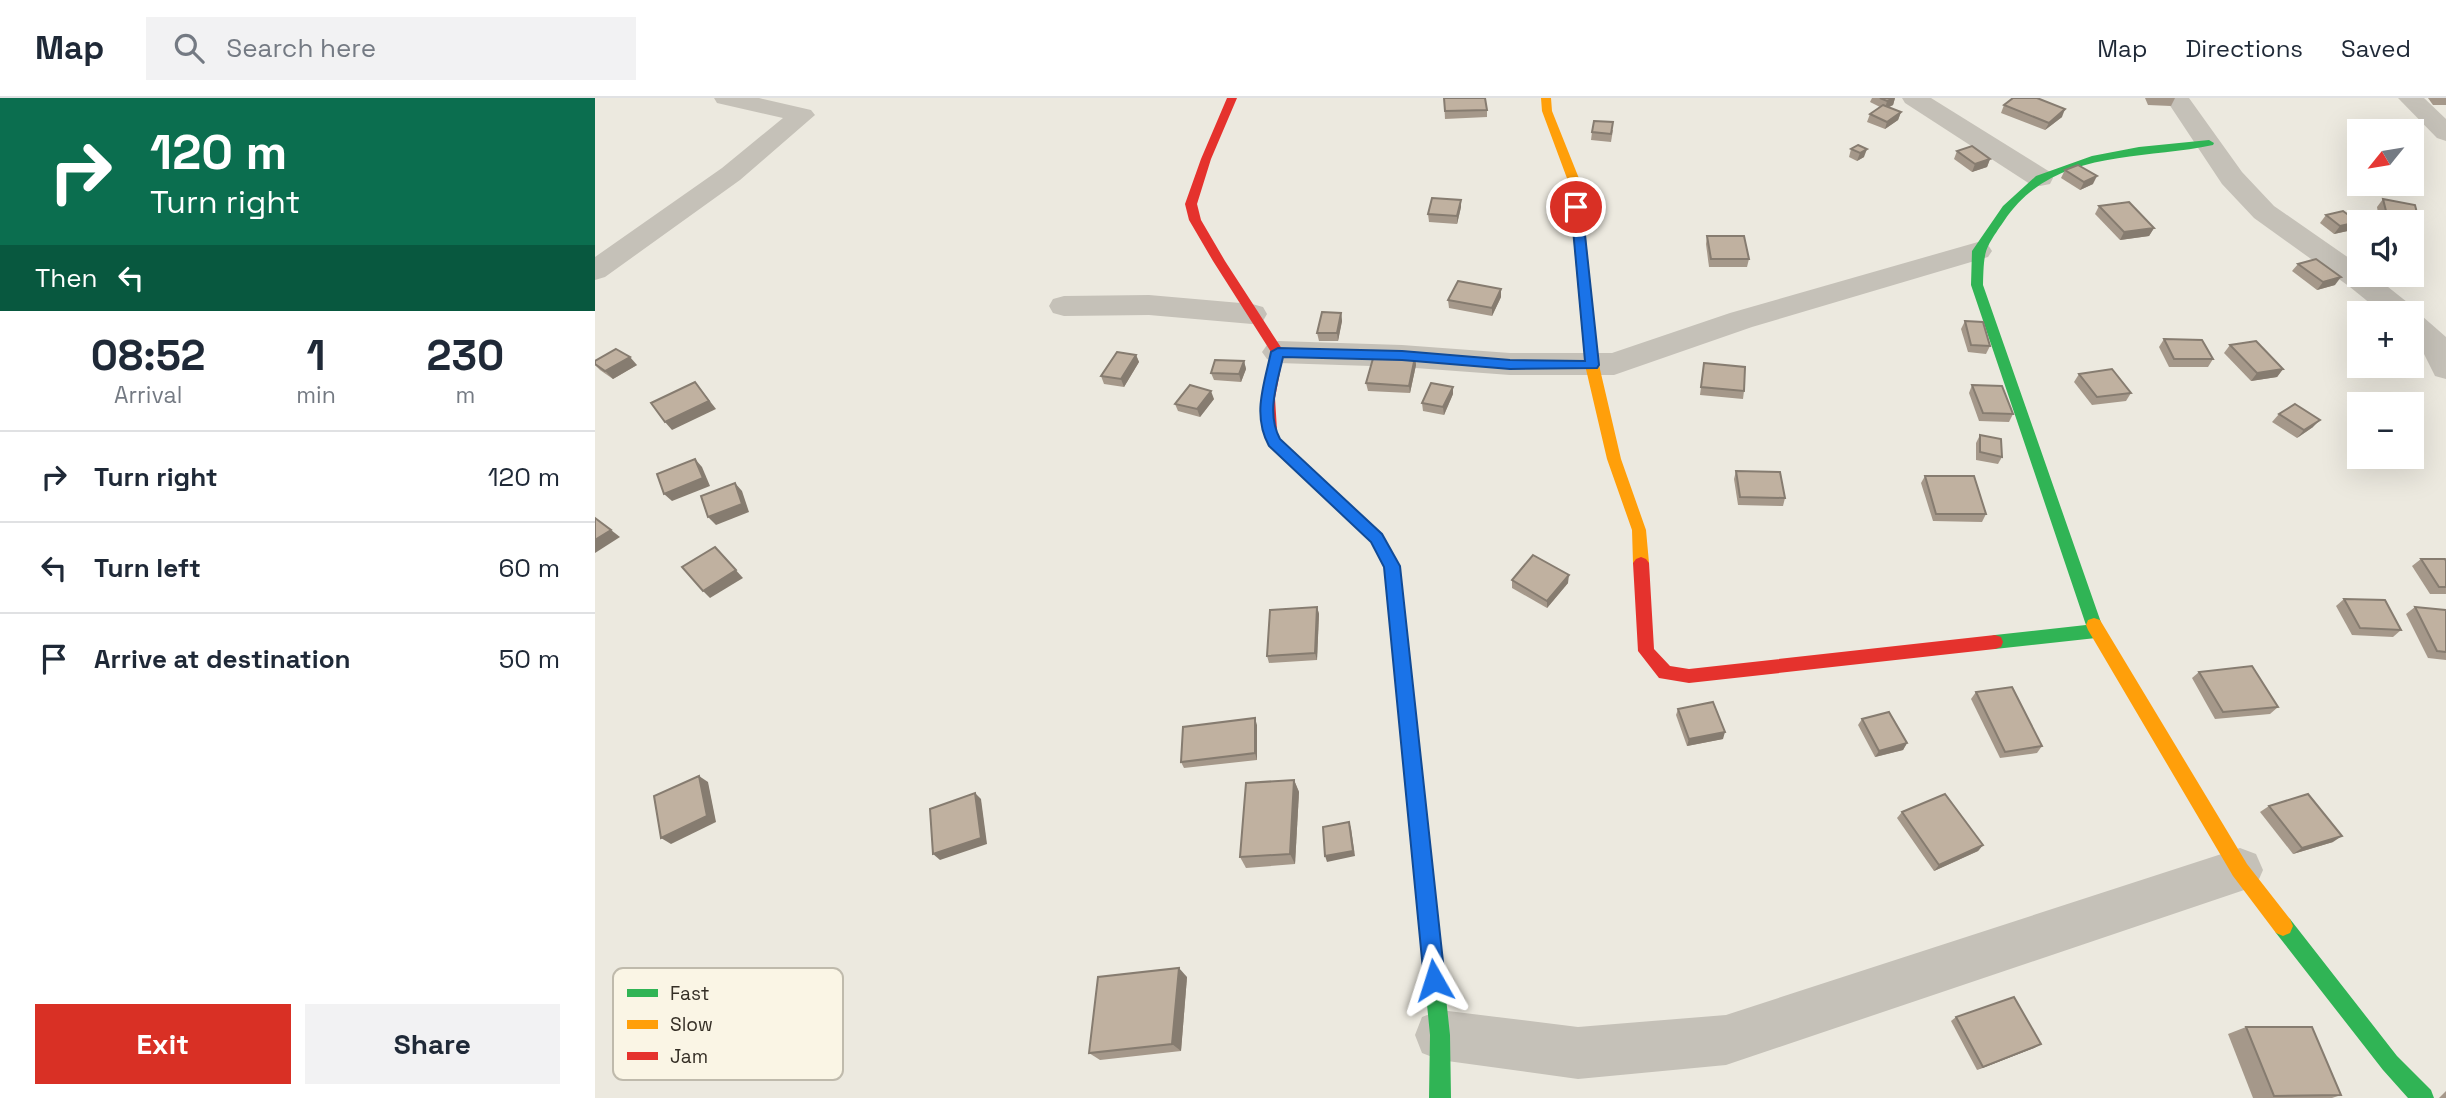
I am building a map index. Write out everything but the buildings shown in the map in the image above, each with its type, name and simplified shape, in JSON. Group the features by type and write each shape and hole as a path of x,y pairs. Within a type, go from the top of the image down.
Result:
{"street":[{"path":"595,271 731,174 810,109 726,98"},
{"path":"1232,98 1206,159 1191,204 1195,220 1278,352 1266,402 1267,428 1274,442 1376,538 1392,566 1440,1035 1440,1098"},
{"path":"1546,98 1547,111 1574,181 1592,365 1614,459 1639,530 1646,651 1665,673 1689,676 2096,631"},
{"path":"1914,98 2039,178"},
{"path":"2177,98 2232,178 2264,212 2386,301"},
{"path":"2410,98 2446,133"},
{"path":"2209,143 2139,150 2092,159 2039,178 2007,208 1978,251 1977,285 2096,631 2240,870 2390,1063 2423,1098"},
{"path":"1278,352 1402,356 1510,364 1592,365 1632,359 1741,320 1978,251"},
{"path":"1064,306 1149,305 1252,314"},
{"path":"2424,334 2442,349"},
{"path":"1440,1035 1578,1053 1726,1040 2240,870"}],"traffic: fast":[{"path":"2094,625 1977,285 1978,251 2007,208 2040,178 2092,159 2139,150 2209,143"},
{"path":"1270,430 1274,442 1376,538 1392,566 1440,1035 1440,1098"},
{"path":"1995,642 2096,631"},
{"path":"2283,926 2390,1063 2423,1098"}],"traffic: slow":[{"path":"1546,98 1547,111 1574,181 1592,365 1614,459 1639,530 1641,563"},
{"path":"2094,625 2240,870 2283,926"}],"traffic: jam":[{"path":"1232,98 1206,159 1191,204 1195,220 1219,261 1278,352 1268,398 1270,430"},
{"path":"1641,563 1646,651 1665,673 1689,676 1995,642"}],"route":[{"path":"1434,980 1392,566 1376,538 1274,442 1267,428 1266,402 1278,352 1402,356 1510,364 1592,365 1576,207"}]}
